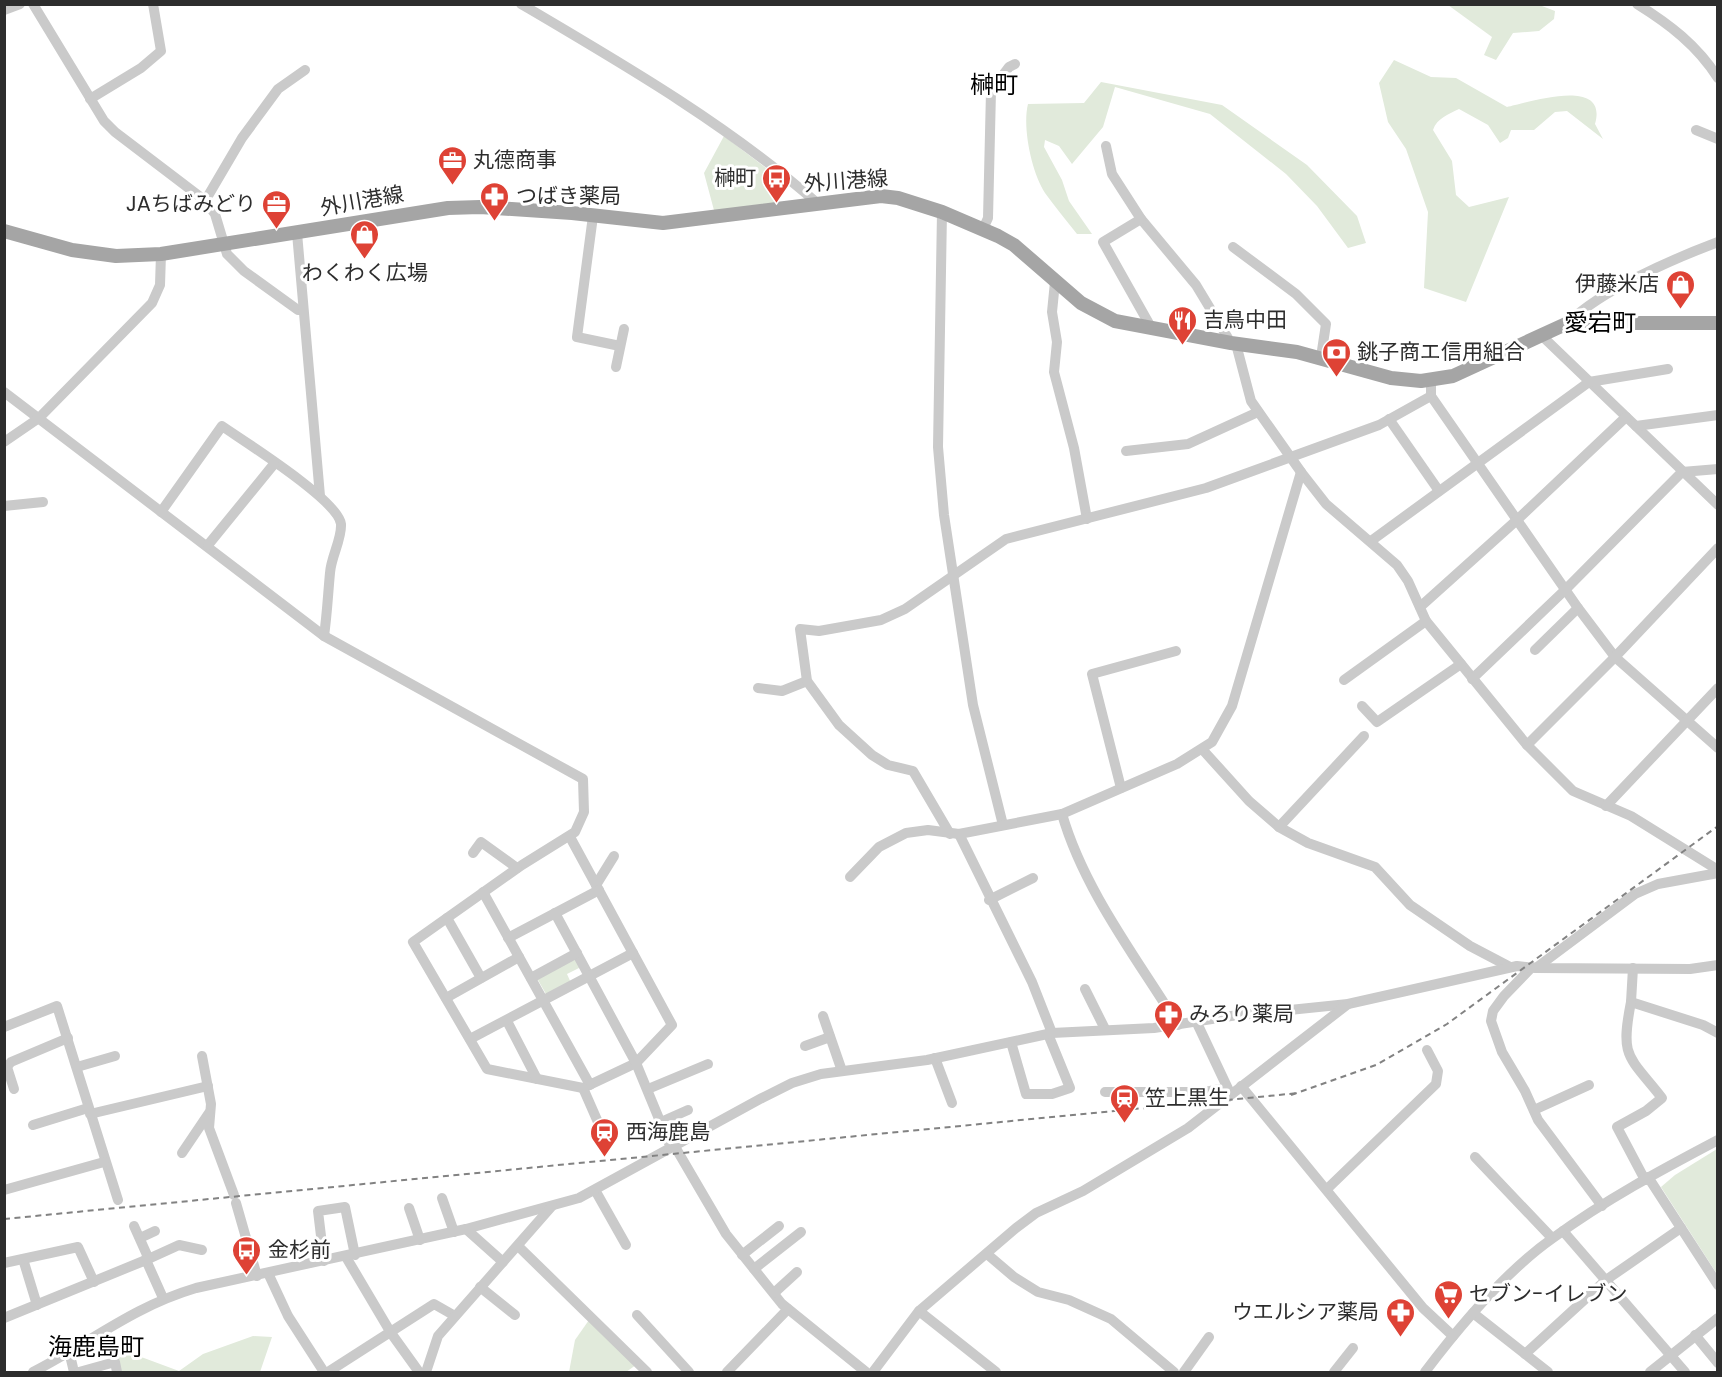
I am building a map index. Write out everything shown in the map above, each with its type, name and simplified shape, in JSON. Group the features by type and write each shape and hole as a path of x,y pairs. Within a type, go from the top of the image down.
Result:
{"main road":[{"name":"外川港線","path":"4,231 72,250 105,255 161,254 225,246 448,208 480,207 663,223 881,196 898,198 942,212 1014,245 1055,282 1102,315 1152,329 1321,357 1392,378 1431,380 1459,374 1568,323 1718,323"}],"street":[{"path":"4,10 20,4"},
{"path":"33,4 90,99 115,132 204,201 215,214 227,254 244,271 298,310 302,310"},
{"path":"90,99 141,68 161,51 153,4"},
{"path":"521,4 648,80 779,170 817,203"},
{"path":"1636,4 1683,36 1706,60 1718,78"},
{"path":"983,229 988,218 991,92 1004,73 1015,64"},
{"path":"204,201 242,138 278,89 305,70"},
{"path":"1696,130 1718,139"},
{"path":"1106,146 1112,174 1141,219 1196,285 1234,344 1248,392 1258,412 1326,504 1397,565 1426,621 1527,745 1573,791 1631,816 1718,872"},
{"path":"942,212 939,447 944,515 973,705 1003,825"},
{"path":"594,216 577,337 620,346"},
{"path":"1141,219 1103,242 1152,329"},
{"path":"297,233 320,496"},
{"path":"1568,323 1604,296 1690,253 1718,242"},
{"path":"1233,247 1296,294 1326,324 1321,357"},
{"path":"4,442 39,418 152,303 160,285 161,254"},
{"path":"1055,282 1052,312 1057,342 1054,372 1074,448 1087,519"},
{"path":"616,367 624,329"},
{"path":"1541,335 1718,505"},
{"path":"1371,541 1589,382 1668,369"},
{"path":"1431,380 1431,396 1565,590 1616,657 1718,748"},
{"path":"4,392 161,512 208,545 247,580 324,636 583,779 584,812 570,837 517,868 412,942 487,1069 587,1087 636,1063 672,1025 570,837"},
{"path":"1011,1042 1026,1094 1052,1094 1070,1088 1032,982 955,834 913,771 888,765 853,740 807,681 800,629 819,631 881,620 905,609 1006,539 1206,488 1292,458 1389,419 1431,396"},
{"path":"1126,451 1188,444 1258,412"},
{"path":"1636,426 1718,415"},
{"path":"1420,607 1626,417"},
{"path":"1389,419 1439,491"},
{"path":"161,512 222,426 320,496 337,512 341,525 330,572 330,594 324,636"},
{"path":"208,545 274,464"},
{"path":"1472,679 1565,590 1682,472 1718,469"},
{"path":"849,877 879,847 906,833 928,830 955,834 1062,814 1178,764 1202,749 1220,731 1232,706 1301,472"},
{"path":"4,506 43,502"},
{"path":"1527,745 1616,657 1718,548"},
{"path":"1536,651 1578,608"},
{"path":"1344,680 1426,621"},
{"path":"1121,788 1092,674 1176,651"},
{"path":"1362,706 1377,722 1461,664"},
{"path":"758,688 782,691 807,681"},
{"path":"1606,806 1718,688"},
{"path":"1279,827 1364,736"},
{"path":"1202,749 1249,801 1279,827 1308,843 1376,867 1410,905 1470,946 1510,967"},
{"path":"1062,814 1070,842 1099,899 1178,1025"},
{"path":"473,853 481,842 517,868"},
{"path":"508,938 597,887 614,856"},
{"path":"1602,1206 1557,1148 1534,1110 1502,1052 1491,1021 1493,1011 1504,996 1534,968 1635,894 1658,884 1718,872"},
{"path":"989,900 1033,878"},
{"path":"483,892 531,978 587,1087 601,1129"},
{"path":"555,913 636,1063 669,1143 674,1145 726,1234 788,1309 866,1372"},
{"path":"447,918 481,978"},
{"path":"531,978 577,953"},
{"path":"470,1039 633,953"},
{"path":"446,998 519,957"},
{"path":"34,1372 135,1311 163,1298 466,1229 552,1206 595,1190 674,1145 792,1083 820,1074 935,1058 1050,1034 1178,1025 1348,1004 1510,967 1690,969 1718,965"},
{"path":"1633,968 1631,1002 1624,1036 1626,1053 1662,1098 1646,1111 1617,1127 1646,1178 1718,1285"},
{"path":"1085,989 1105,1029"},
{"path":"1631,1002 1703,1025 1718,1034"},
{"path":"1105,1092 1228,1091 1241,1086 1348,1004"},
{"path":"4,1028 57,1006 104,1162 118,1200"},
{"path":"823,1016 842,1071"},
{"path":"507,1021 537,1079"},
{"path":"1196,1021 1228,1091"},
{"path":"805,1046 830,1037"},
{"path":"14,1089 7,1067 11,1062 68,1038"},
{"path":"1327,1189 1436,1084 1438,1071 1427,1050"},
{"path":"77,1067 116,1056"},
{"path":"202,1056 208,1086 209,1128 262,1274 324,1369"},
{"path":"935,1058 952,1103"},
{"path":"648,1089 708,1064"},
{"path":"1534,1110 1589,1085"},
{"path":"33,1125 208,1086"},
{"path":"1241,1086 1423,1308 1453,1336"},
{"path":"873,1372 919,1311 1036,1214 1131,1164 1188,1128 1216,1108 1228,1091"},
{"path":"661,1122 688,1110"},
{"path":"182,1153 209,1112"},
{"path":"1425,1372 1473,1313 1552,1238 1646,1178 1718,1140"},
{"path":"1475,1157 1552,1238"},
{"path":"4,1190 104,1162"},
{"path":"595,1190 626,1245"},
{"path":"442,1198 454,1232"},
{"path":"426,1372 438,1336 552,1206"},
{"path":"324,1261 318,1212 345,1208 350,1256 391,1333 419,1372"},
{"path":"409,1208 420,1240"},
{"path":"134,1226 163,1298"},
{"path":"742,1255 779,1226"},
{"path":"1525,1354 1606,1280 1681,1228"},
{"path":"466,1229 503,1262"},
{"path":"140,1238 155,1231"},
{"path":"1563,1231 1685,1372"},
{"path":"754,1269 801,1232"},
{"path":"4,1318 179,1245 201,1250"},
{"path":"518,1246 647,1372"},
{"path":"4,1263 78,1247 94,1282"},
{"path":"987,1254 1014,1277 1038,1292 1069,1300 1111,1319 1173,1372"},
{"path":"23,1259 37,1305"},
{"path":"774,1293 797,1272"},
{"path":"480,1287 515,1314"},
{"path":"312,1372 324,1369 391,1333 434,1304 455,1316"},
{"path":"727,1372 788,1309"},
{"path":"919,1311 996,1372"},
{"path":"1473,1313 1548,1372"},
{"path":"637,1315 689,1372"},
{"path":"1650,1372 1718,1318"},
{"path":"1695,1335 1718,1363"},
{"path":"1184,1372 1209,1337"},
{"path":"1334,1372 1353,1348"},
{"path":"69,1351 74,1372"},
{"path":"79,1372 115,1362 117,1372"}],"green space":[{"path":"1448,5 1542,6 1555,11 1554,19 1539,31 1513,33 1496,60 1484,55 1492,37"},
{"path":"1394,60 1431,77 1456,78 1507,107 1547,98 1579,96 1590,100 1596,109 1595,124 1603,139 1567,111 1555,112 1534,130 1511,130 1508,138 1500,143 1488,125 1459,109 1437,122 1433,130 1452,161 1456,195 1469,207 1509,197 1466,302 1424,288 1428,212 1406,149 1388,122 1379,83"},
{"path":"1101,82 1222,105 1307,165 1357,216 1366,243 1348,248 1317,206 1286,174 1210,114 1115,87 1103,127 1072,164 1059,146 1045,140 1044,147 1062,180 1069,201 1092,234 1077,234 1040,184 1029,150 1026,114 1028,104 1084,103"},
{"path":"724,136 779,178 770,188 775,192 775,205 715,214 704,173"},
{"path":"575,957 581,967 567,974 571,983 546,994 538,980 539,976"},
{"path":"1717,1149 1717,1274 1661,1187 1675,1175"},
{"path":"589,1320 636,1365 626,1372 569,1372 575,1340"},
{"path":"253,1336 272,1337 260,1372 121,1372 117,1348 179,1371 203,1354"}],"railway":[{"path":"1291,1095 1376,1065 1447,1024 1718,826"},
{"path":"4,1219 1299,1093"}],"place":[{"name":"丸德商事","path":"452,186"},
{"name":"榊町","path":"777,204"},
{"name":"つばき薬局","path":"495,222"},
{"name":"JAちばみどり","path":"277,230"},
{"name":"わくわく広場","path":"365,260"},
{"name":"伊藤米店","path":"1680,310"},
{"name":"吉鳥中田","path":"1182,346"},
{"name":"銚子商エ信用組合","path":"1336,378"},
{"name":"みろり薬局","path":"1168,1040"},
{"name":"笠上黒生","path":"1124,1124"},
{"name":"西海鹿島","path":"605,1158"},
{"name":"金杉前","path":"247,1276"},
{"name":"セブン-イレブン","path":"1448,1320"},
{"name":"ウエルシア薬局","path":"1400,1338"}],"district":[{"name":"榊町","path":"994,85"},
{"name":"愛宕町","path":"1600,323"},
{"name":"海鹿島町","path":"96,1347"}]}
